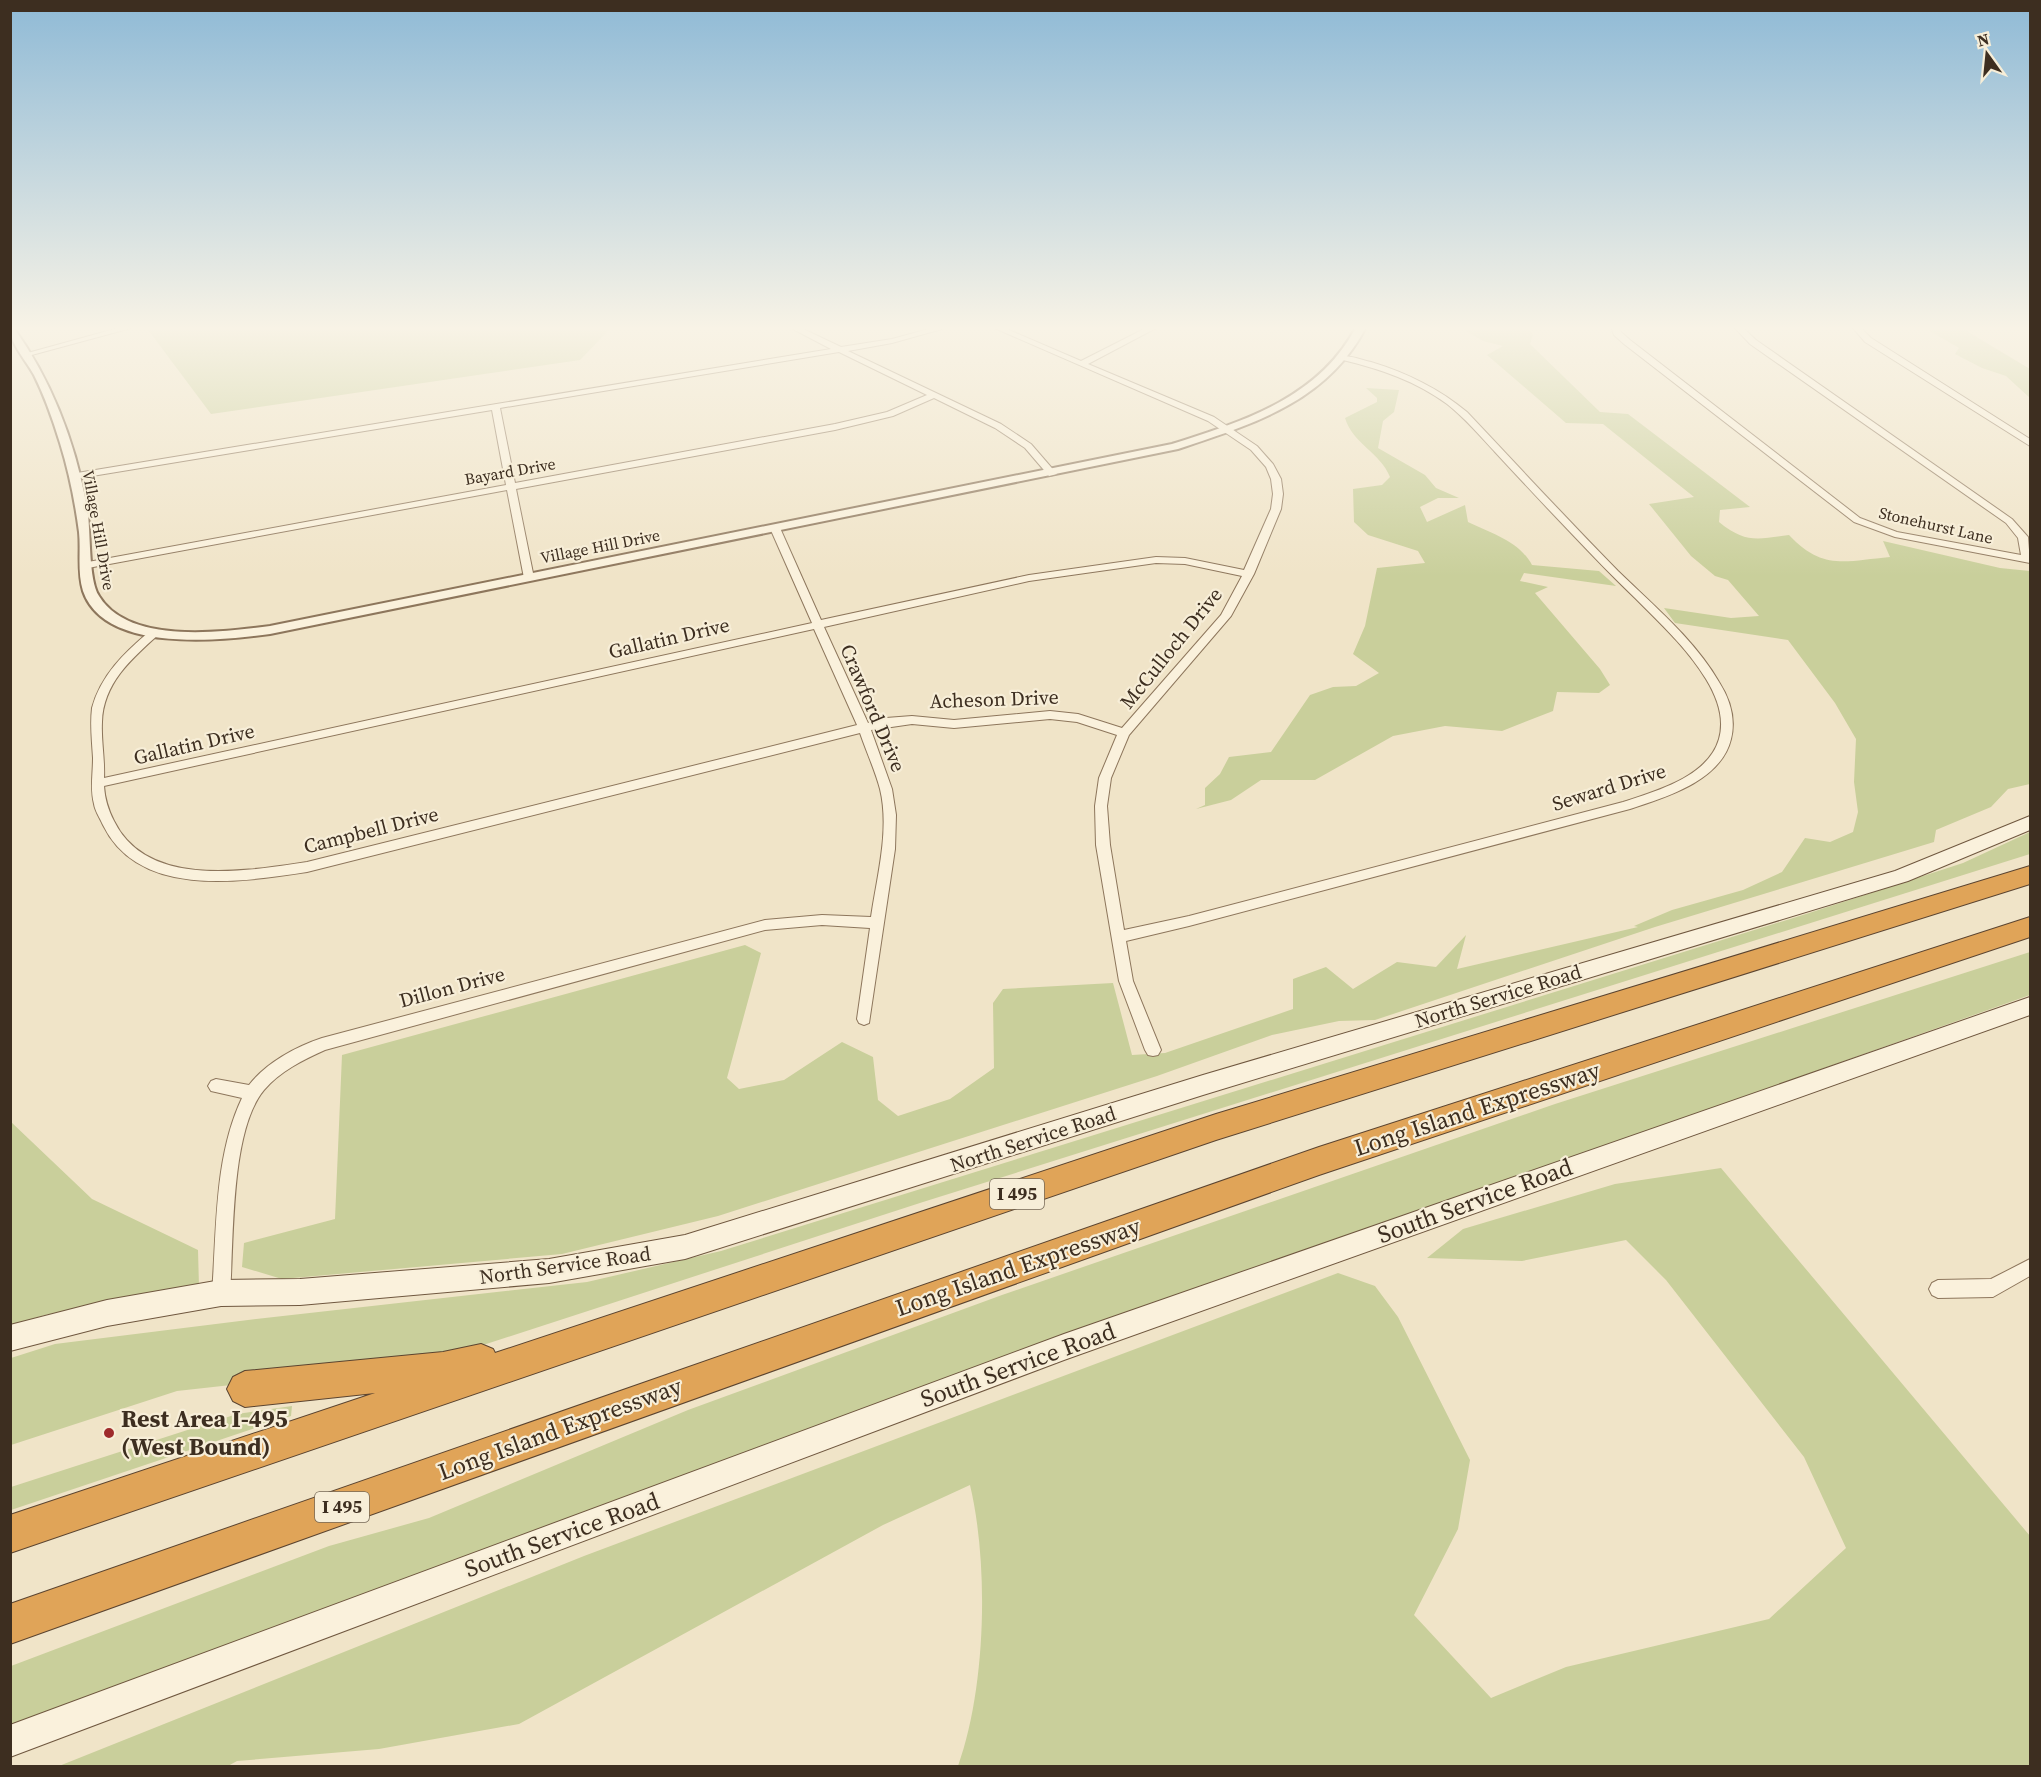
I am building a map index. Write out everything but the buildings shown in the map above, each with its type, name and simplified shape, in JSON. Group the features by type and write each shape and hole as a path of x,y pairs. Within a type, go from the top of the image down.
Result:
{"highway":[{"name":"I 495","path":"10,1534 1216,1127 2031,875"},
{"name":"Long Island Expressway","path":"14,1623 1319,1161 2031,927"},
{"path":"245,1389 442,1369 622,1329"}],"main road":[{"name":"North Service Road","path":"10,1338 107,1313 221,1293 300,1292 549,1271 685,1247 1203,1085 1901,876 2031,823"},
{"name":"South Service Road","path":"10,1741 1064,1347 2031,1006"}],"street":[{"name":"Village Hill Drive","path":"52,410 74,476 85,532 89,587 93,599 119,620 154,633 183,636 250,633 1052,474 1174,447 1227,428 1267,410"},
{"path":"74,476 466,410"},
{"path":"496,410 529,578"},
{"name":"Bayard Drive","path":"88,565 835,427 899,410"},
{"path":"963,410 1014,436 1041,459 1052,474"},
{"name":"McCulloch Drive","path":"1153,1050 1126,981 1103,845 1101,806 1105,778 1124,733 1226,616 1249,574 1276,509 1278,494 1270,466 1254,448 1227,428 1190,410"},
{"name":"Seward Drive","path":"1119,937 1189,921 1626,806 1673,790 1702,772 1721,748 1727,724 1722,699 1709,675 1671,630 1459,410"},
{"name":"Stonehurst Lane","path":"1715,410 1857,520 1894,534 2029,560"},
{"path":"1850,410 2009,521 2023,537 2029,560"},
{"path":"1979,410 2031,443"},
{"name":"Crawford Drive","path":"775,528 880,765 890,815 864,1019"},
{"name":"Gallatin Drive","path":"100,783 1029,578 1156,560 1185,561 1249,574"},
{"name":"Campbell Drive","path":"154,633 117,668 104,686 97,705 99,805 108,827 120,845 139,860 165,870 198,876 251,876 307,867 864,728"},
{"name":"Acheson Drive","path":"864,728 912,720 954,724 1050,715 1078,718 1124,733"},
{"name":"Dillon Drive","path":"221,1293 233,1158 239,1122 253,1093 284,1062 322,1044 765,925 822,920 876,923"},
{"path":"216,1086 253,1093"},
{"path":"1938,1289 1993,1288 2031,1267"}],"green space":[{"path":"208,410 239,410 211,414"},
{"path":"1361,410 1394,410 1383,421 1378,448 1425,475 1436,488 1459,498 1438,498 1420,507 1427,522 1465,505 1468,522 1512,544 1532,565 1599,571 1616,586 1524,573 1520,581 1548,587 1535,593 1600,669 1610,685 1599,693 1557,692 1553,711 1502,731 1445,726 1393,736 1315,780 1261,780 1231,800 1196,809 1205,805 1205,788 1220,774 1229,757 1271,752 1310,695 1333,687 1356,686 1379,673 1353,654 1365,626 1377,568 1425,563 1418,551 1368,535 1354,522 1353,489 1382,485 1390,477 1380,461 1354,435 1345,418"},
{"path":"1551,410 1598,410 1628,414 1750,507 1720,510 1719,522 1745,537 1789,535 1813,554 1835,561 1890,557 1883,541 2000,568 2030,571 2030,784 2008,789 1991,807 1936,830 1934,842 1655,927 1375,1020 1339,1021 1272,1035 1157,1076 718,1216 562,1254 282,1279 242,1267 244,1243 335,1219 342,1055 745,945 761,953 727,1078 739,1089 784,1080 842,1042 873,1057 878,1100 898,1116 950,1099 994,1068 993,1003 1003,989 1113,983 1132,1055 1165,1053 1293,1009 1293,979 1326,967 1353,989 1397,962 1436,967 1466,935 1457,969 1638,927 1634,926 1672,910 1743,890 1782,872 1805,838 1830,842 1853,832 1858,812 1854,782 1856,739 1835,703 1788,640 1675,623 1664,608 1731,618 1759,616 1728,580 1715,576 1691,556 1649,504 1694,497 1603,424 1566,423"},
{"path":"2030,832 2030,854 923,1202 477,1347 396,1367 177,1391 11,1445 11,1358 55,1344 587,1282 721,1251 1806,914 1963,863"},
{"path":"2030,952 2030,995 795,1434 11,1727 11,1666 329,1546 429,1518 688,1410 1002,1295 1555,1104"},
{"path":"10,1121 92,1199 198,1250 199,1287 45,1315 11,1325"},
{"path":"1721,1168 2030,1536 2030,1766 958,1766 974,1700 982,1626 980,1552 970,1485 883,1525 519,1724 379,1749 237,1761 228,1766 59,1766 584,1556 1338,1273 1375,1286 1398,1317 1470,1460 1458,1529 1414,1615 1491,1698 1566,1667 1769,1619 1846,1548 1804,1457 1666,1280 1626,1240 1522,1261 1427,1258 1463,1229 1615,1184"},
{"path":"292,1406 291,1416 11,1510 11,1487 237,1414"}],"place":[{"name":"Rest Area I-495 (West Bound)","path":"109,1433"}]}
